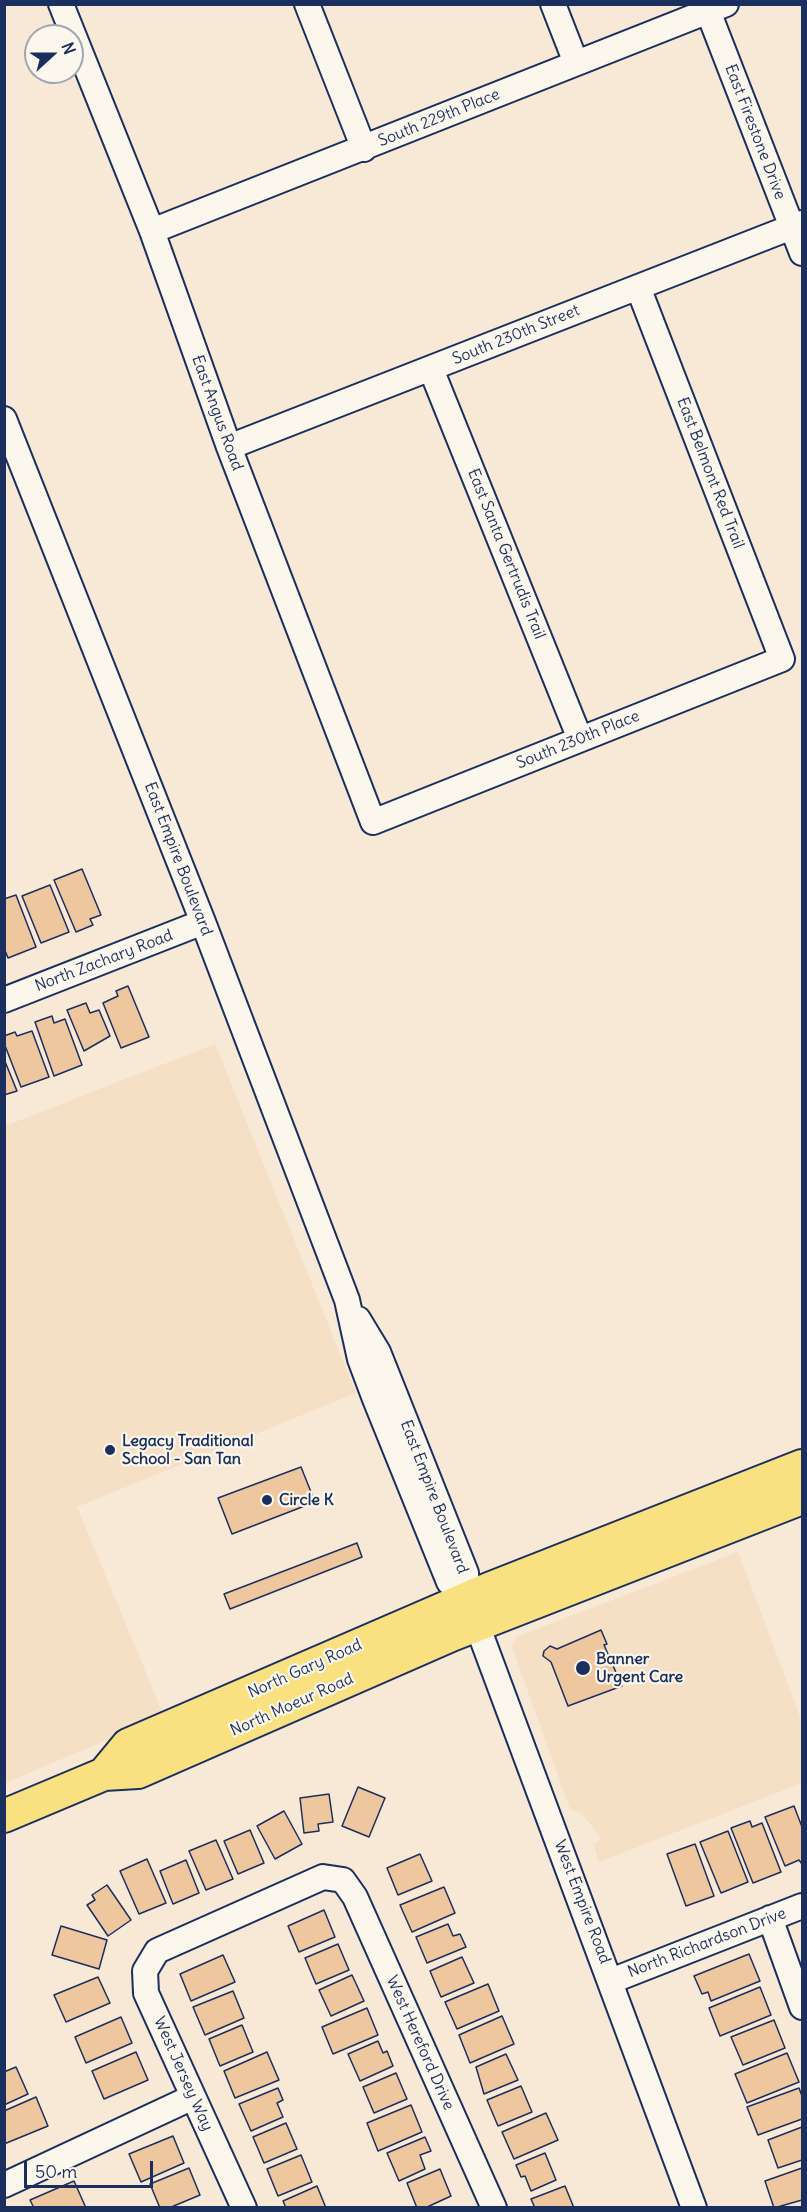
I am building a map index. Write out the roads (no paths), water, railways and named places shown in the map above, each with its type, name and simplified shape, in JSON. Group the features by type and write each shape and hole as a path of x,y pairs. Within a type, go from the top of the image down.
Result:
{"main road":[{"name":"North Gary Road","path":"472,1611 616,1538 802,1466"},
{"name":"North Gary Road","path":"4,1816 104,1774 128,1745 472,1611 802,1498"}],"street":[{"name":"East Angus Road","path":"61,4 152,231 229,447 373,822"},
{"path":"307,4 364,149"},
{"path":"552,4 576,63"},
{"name":"South 229th Place","path":"152,231 717,8"},
{"name":"East Firestone Drive","path":"717,8 797,225 802,253"},
{"name":"South 230th Street","path":"229,447 797,225"},
{"name":"East Belmont Red Trail","path":"638,287 782,659"},
{"name":"East Santa Gertrudis Trail","path":"431,369 580,739"},
{"name":"East Empire Boulevard","path":"4,419 203,922 347,1300 378,1352 466,1573 472,1611"},
{"name":"South 230th Place","path":"373,822 782,659"},
{"name":"North Zachary Road","path":"4,1000 203,922"},
{"name":"West Empire Road","path":"472,1611 694,2208"},
{"name":"West Jersey Way","path":"244,2208 146,1993 145,1971 157,1952 167,1947 323,1877 343,1880"},
{"name":"West Hereford Drive","path":"343,1880 355,1897 494,2208"},
{"name":"North Richardson Drive","path":"611,1981 802,1906"},
{"path":"770,1918 802,2007"},
{"path":"4,2185 193,2097"}],"place":[{"name":"Legacy Traditional School - San Tan","path":"110,1450"},
{"name":"Circle K","path":"267,1500"},
{"name":"Banner Urgent Care","path":"583,1668"}]}
